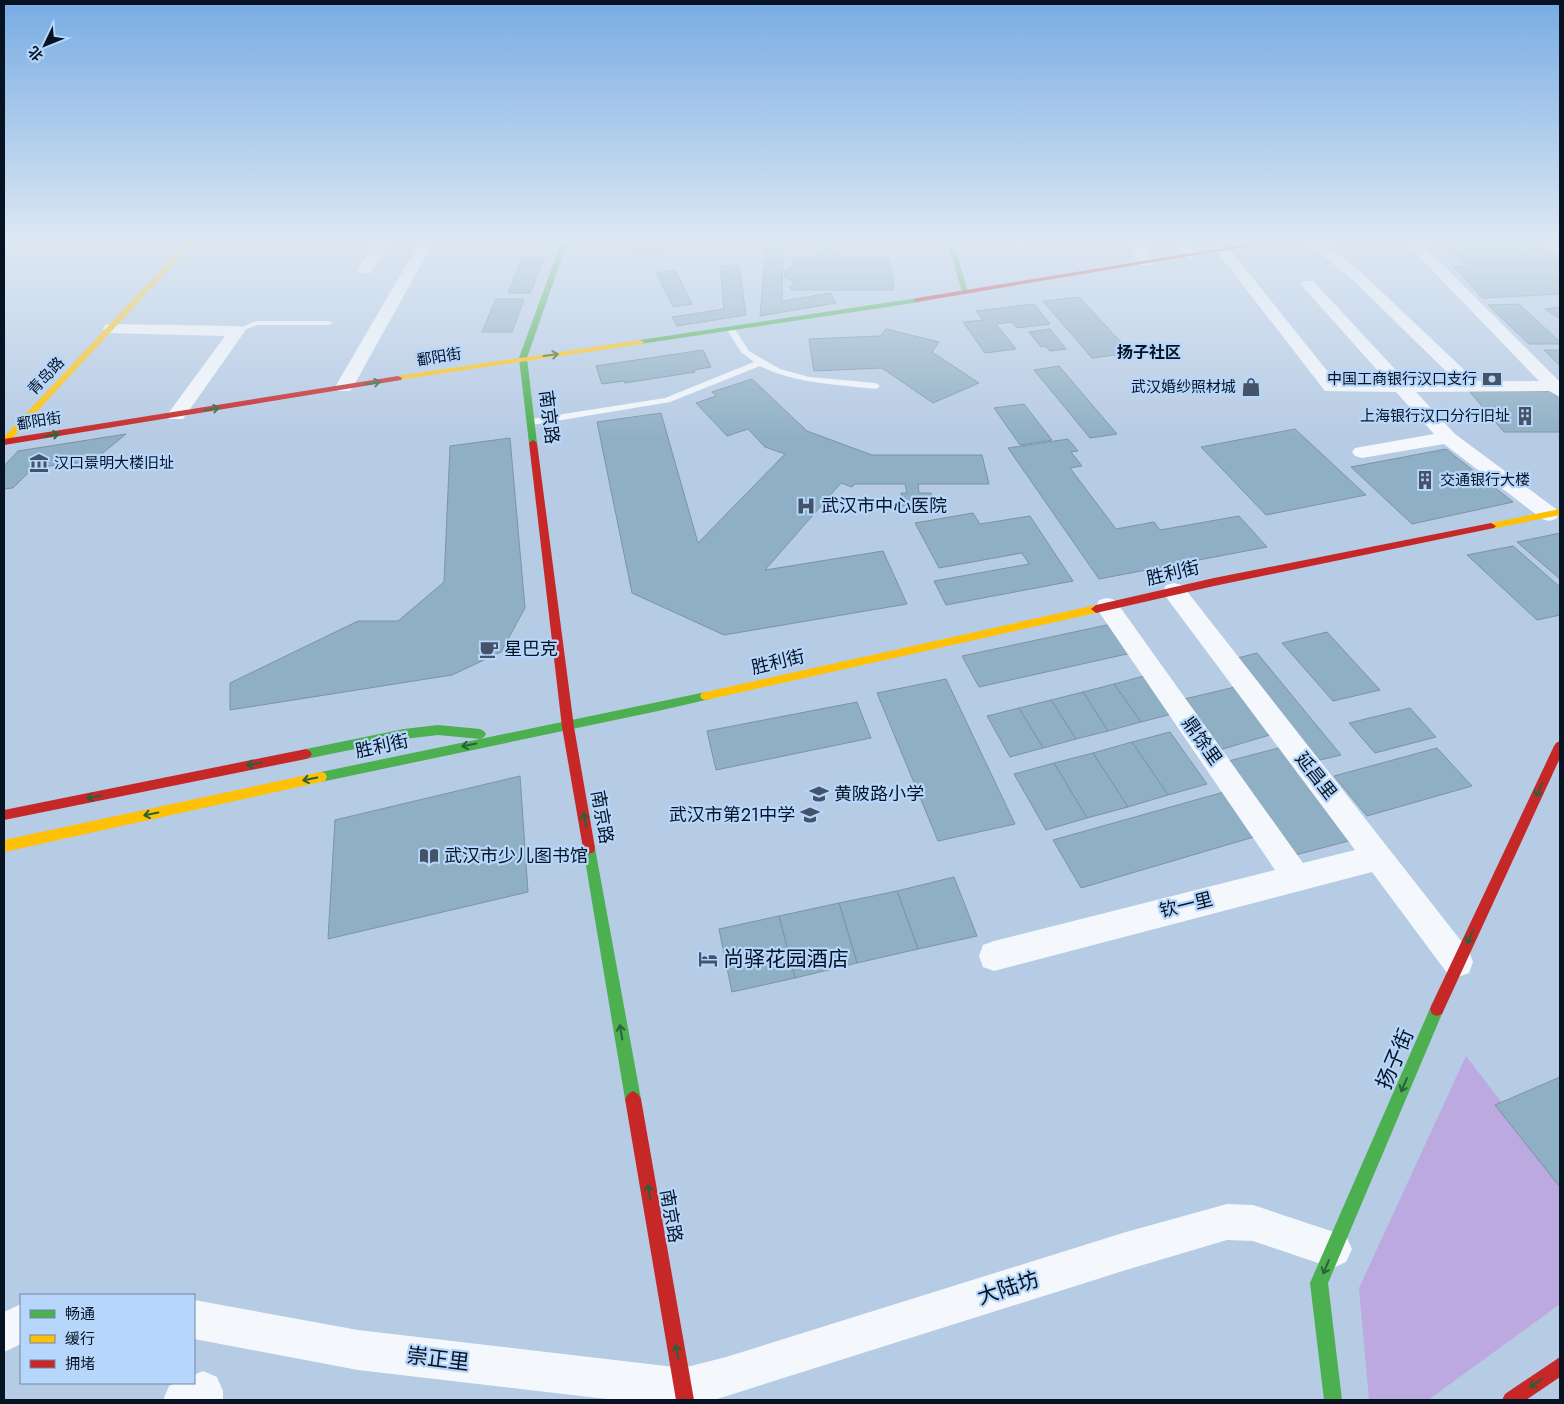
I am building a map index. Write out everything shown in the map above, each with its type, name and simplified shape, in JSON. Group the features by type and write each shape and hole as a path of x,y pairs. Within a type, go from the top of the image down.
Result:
{"street":[{"name":"青岛路","path":"4,442 130,309"},
{"path":"344,388 389,309"},
{"name":"南京路","path":"541,309 523,358 568,726 684,1394"},
{"name":"鄱阳街","path":"4,442 523,358 731,330 864,309"},
{"path":"1276,309 1332,387 1471,386 1557,389"},
{"path":"1330,309 1448,438 1555,513"},
{"path":"1391,309 1471,386"},
{"path":"1478,309 1557,389"},
{"path":"111,329 238,331"},
{"path":"176,415 238,331"},
{"path":"1362,452 1448,438"},
{"name":"胜利街","path":"4,846 509,736 568,726 1174,591 1555,513"},
{"name":"延昌里","path":"1174,591 1458,962"},
{"name":"鼎馀里","path":"1107,606 1296,877"},
{"path":"4,815 404,734 438,730 509,736"},
{"name":"扬子街","path":"1333,1400 1319,1283 1458,962 1560,746"},
{"name":"钦一里","path":"994,956 1378,857"},
{"name":"大陆坊","path":"684,1394 726,1378 1126,1251 1227,1222 1253,1223 1333,1249"},
{"name":"崇正里","path":"195,1320 358,1350 684,1394"},
{"path":"4,1332 20,1324"},
{"path":"1511,1400 1560,1366"},
{"path":"183,1400 203,1390 203,1400"}],"lane":[{"path":"238,331 256,323 329,323"},
{"path":"731,330 745,352 777,370 804,380 876,386"},
{"path":"532,422 667,400 762,362"}],"shaded area":[{"path":"1466,1056 1560,1179 1560,1304 1428,1400 1369,1400 1359,1288"}],"building":[{"path":"492,309 521,309 512,332 482,332"},
{"path":"724,309 745,309 746,315 677,326 672,317"},
{"path":"761,309 804,309 760,316"},
{"path":"997,309 1038,309 1050,324 1017,328 1012,322 996,324 1016,349 985,353 963,322 983,320 976,311"},
{"path":"1049,309 1090,309 1131,353 1092,358"},
{"path":"1492,309 1524,309 1560,342 1560,344 1529,344"},
{"path":"1545,309 1560,309 1560,319"},
{"path":"886,329 939,342 932,352 979,383 933,403 882,368 814,371 809,339 880,336"},
{"path":"1050,329 1066,349 1050,351 1045,346 1041,347 1029,332"},
{"path":"703,350 711,367 694,370 695,372 625,383 624,381 602,384 596,366"},
{"path":"1544,350 1560,350 1560,366"},
{"path":"1059,366 1117,434 1090,438 1034,370"},
{"path":"752,379 807,431 872,455 982,455 989,484 918,484 919,493 931,493 932,506 902,506 901,493 907,493 905,484 855,484 852,487 841,483 765,570 883,551 907,604 724,635 632,593 597,422 661,413 698,543 785,454 765,447 748,429 727,436 696,403 716,396 712,392"},
{"name":"上海银行汉口分行旧址","path":"1469,391 1552,391 1560,400 1560,432 1504,432"},
{"path":"1024,404 1052,440 1020,445 994,408"},
{"path":"1295,429 1366,495 1266,515 1201,447"},
{"name":"汉口景明大楼旧址","path":"126,434 93,461 33,468 13,488 4,489 4,466 18,451"},
{"path":"510,438 525,608 501,652 452,675 230,710 230,683 358,621 398,621 444,582 450,446"},
{"path":"1068,439 1078,451 1071,452 1082,466 1070,468 1116,529 1154,522 1160,530 1239,516 1267,547 1099,579 1008,448"},
{"name":"交通银行大楼","path":"1446,449 1513,502 1412,524 1351,467"},
{"path":"973,513 980,524 1030,516 1073,581 946,605 934,581 1029,564 1022,553 939,568 915,523"},
{"path":"1560,533 1560,579 1517,542"},
{"path":"1513,546 1560,587 1560,615 1537,620 1467,555"},
{"path":"1116,623 1136,652 979,687 962,656"},
{"path":"1327,632 1380,690 1333,701 1282,643"},
{"path":"1257,653 1341,755 1316,761 1234,659"},
{"path":"1144,676 1172,714 1141,722 1114,684"},
{"path":"946,679 1015,824 938,841 877,693"},
{"path":"1114,684 1141,722 1108,731 1083,692"},
{"path":"1235,687 1273,734 1213,752 1176,701"},
{"path":"1083,692 1108,731 1076,739 1051,700"},
{"path":"1051,700 1076,739 1043,748 1019,708"},
{"path":"857,702 871,738 716,770 707,731"},
{"path":"1019,708 1043,748 1010,757 987,716"},
{"path":"1410,708 1436,737 1375,753 1349,723"},
{"path":"1170,732 1207,784 1168,795 1132,742"},
{"path":"1132,742 1168,795 1128,807 1093,753"},
{"path":"1282,747 1356,839 1288,857 1221,763"},
{"path":"1437,748 1472,786 1367,816 1334,776"},
{"path":"1093,753 1128,807 1087,818 1054,763"},
{"path":"1054,763 1087,818 1046,830 1014,774"},
{"name":"武汉市少儿图书馆","path":"520,776 528,892 328,939 335,820"},
{"path":"1231,790 1264,834 1081,888 1053,840"},
{"path":"954,877 977,936 918,949 897,891"},
{"path":"897,891 918,949 857,963 839,903"},
{"path":"839,903 857,963 795,978 779,916"},
{"path":"779,916 795,978 732,992 719,929"},
{"path":"1560,1077 1560,1187 1495,1105"}],"traffic: fast":[{"path":"533,443 523,358 541,309"},
{"path":"640,342 861,309"},
{"path":"321,777 706,696"},
{"path":"306,754 404,734 438,730 480,734"},
{"path":"589,848 633,1099"},
{"path":"1333,1400 1319,1283 1437,1009"}],"traffic: slow":[{"path":"4,442 129,309"},
{"path":"398,378 640,342"},
{"path":"1491,526 1560,512"},
{"path":"706,696 1096,609"},
{"path":"4,846 321,777"}],"traffic: jam":[{"path":"4,442 398,378"},
{"path":"533,443 568,727 589,848"},
{"path":"1096,609 1214,582 1491,526"},
{"path":"1437,1009 1560,746"},
{"path":"4,815 306,754"},
{"path":"633,1099 685,1400"},
{"path":"1511,1400 1560,1366"}],"place":[{"name":"中国工商银行汉口支行","path":"1492,379"},
{"name":"武汉婚纱照材城","path":"1251,387"},
{"name":"上海银行汉口分行旧址","path":"1525,416"},
{"name":"汉口景明大楼旧址","path":"39,463"},
{"name":"交通银行大楼","path":"1425,480"},
{"name":"武汉市中心医院","path":"806,506"},
{"name":"星巴克","path":"489,649"},
{"name":"黄陂路小学","path":"819,794"},
{"name":"武汉市第21中学","path":"810,815"},
{"name":"武汉市少儿图书馆","path":"429,856"},
{"name":"尚驿花园酒店","path":"708,959"}],"district":[{"name":"扬子社区","path":"1149,352"}]}
